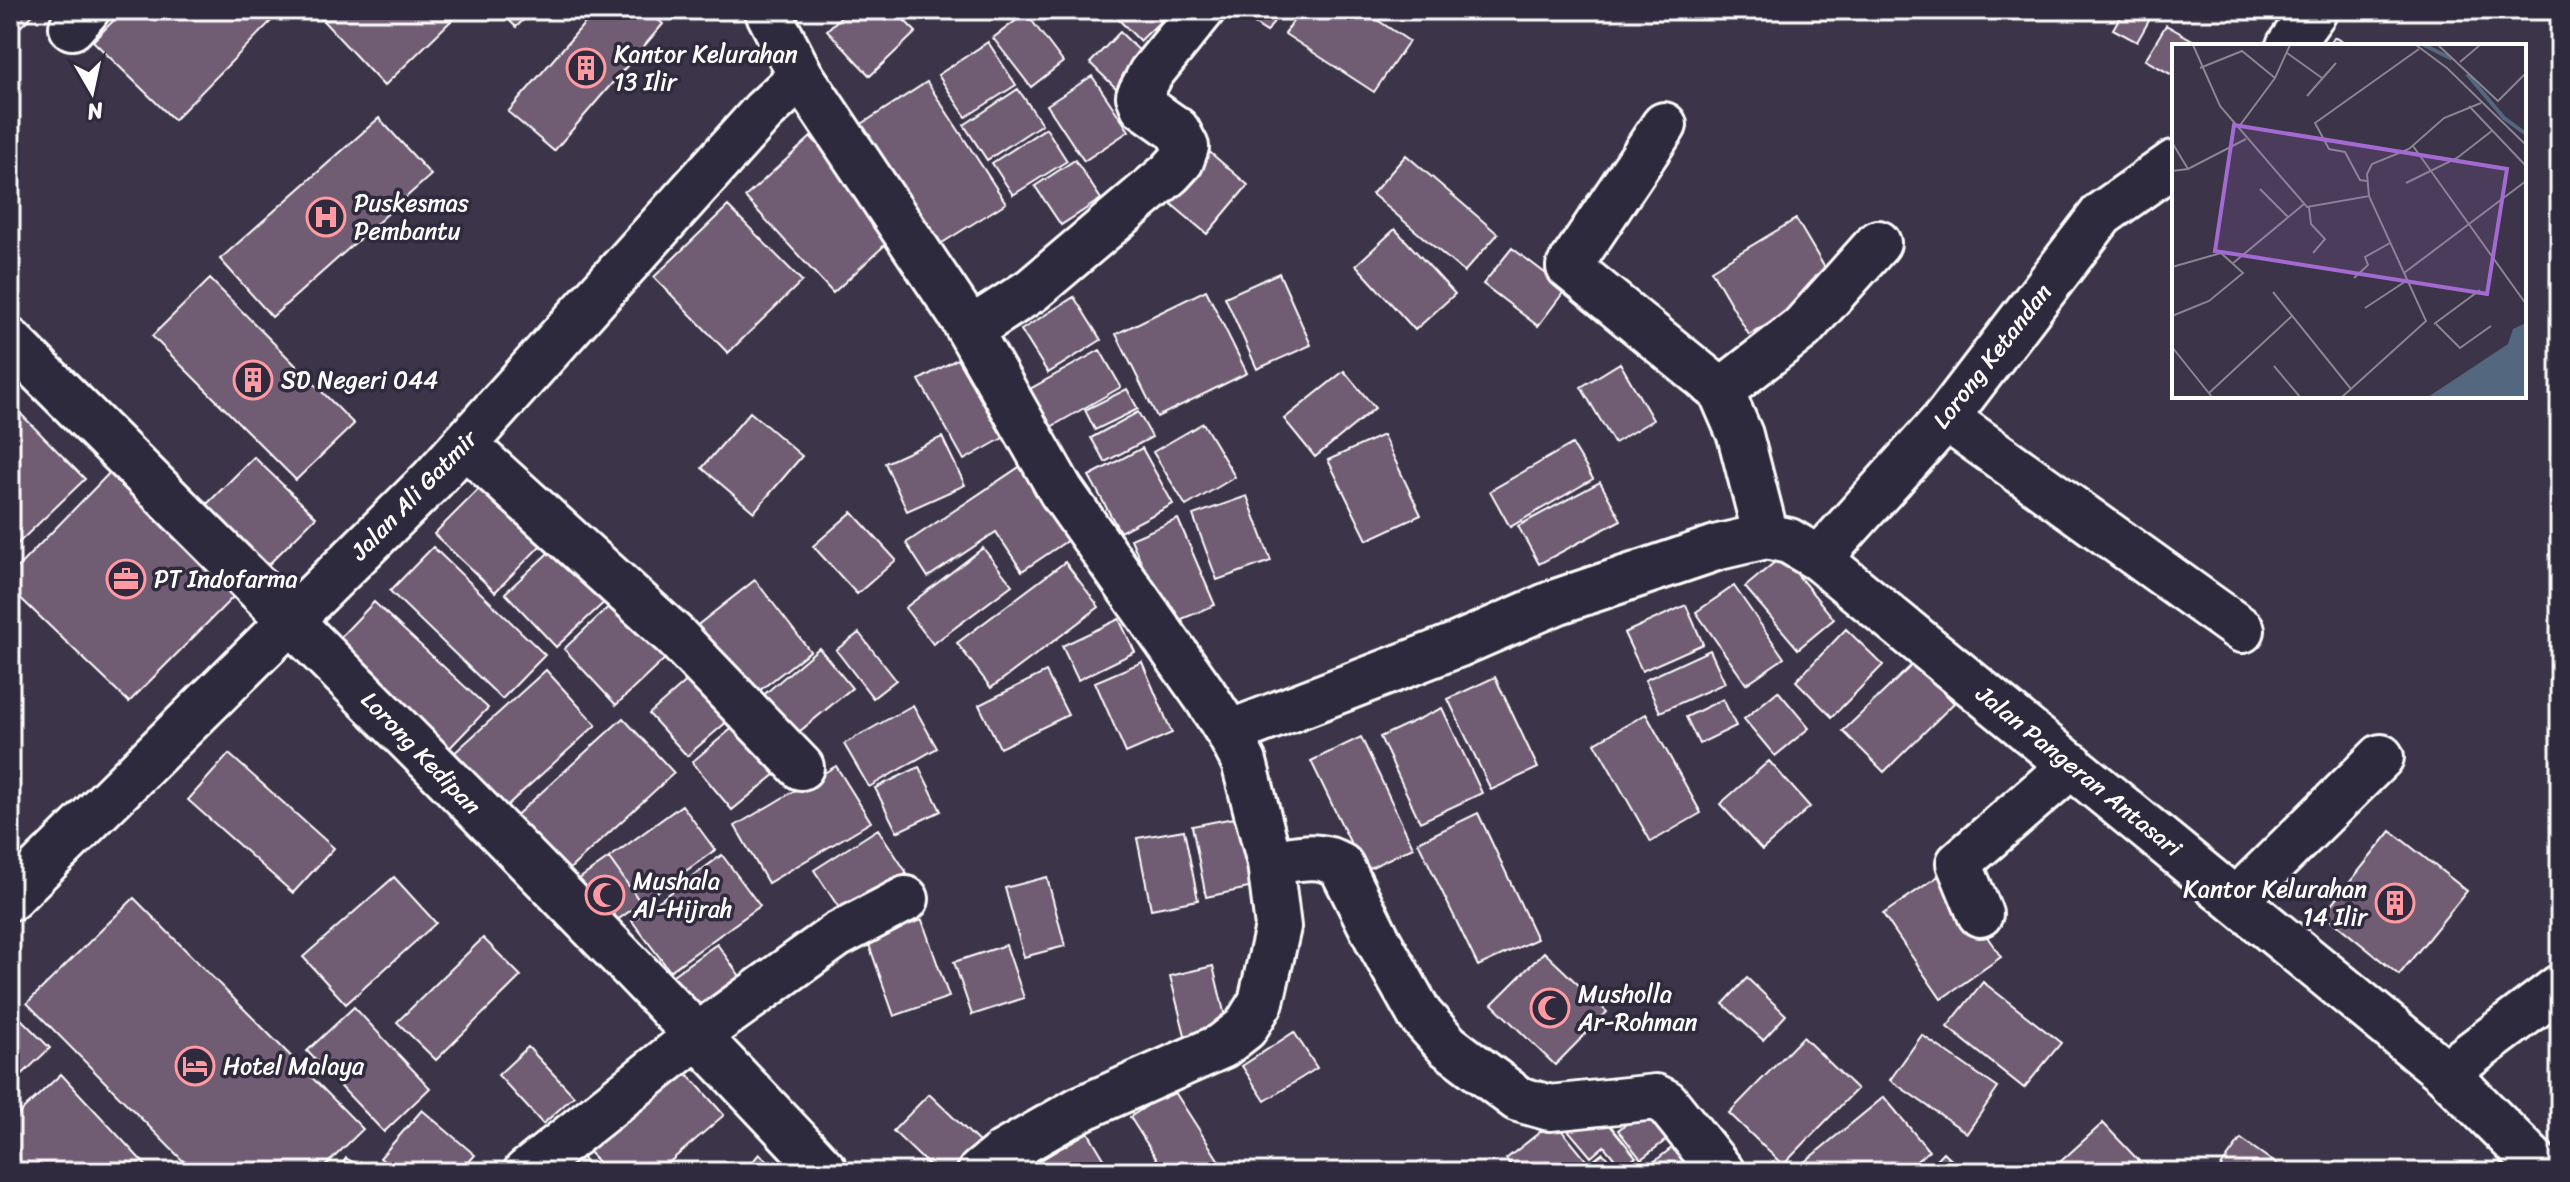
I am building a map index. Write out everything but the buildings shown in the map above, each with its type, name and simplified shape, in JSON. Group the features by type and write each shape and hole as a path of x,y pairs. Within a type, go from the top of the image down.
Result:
{"street":[{"path":"767,10 801,76 970,330 1061,491 1229,733 1244,762 1270,863 1278,927 1261,1002 1245,1028 1222,1046 1080,1109 1003,1153 980,1172"},
{"path":"970,330 1032,290 1181,161 1186,147 1177,130 1143,106 1139,96 1151,73 1202,10"},
{"path":"2290,44 2315,10"},
{"name":"Jalan Ali Gatmir","path":"10,898 292,621 464,444 752,124 801,76"},
{"path":"1229,733 1457,645 1556,602 1679,559 1766,536 1740,435 1721,391 1569,267 1664,125"},
{"name":"Lorong Ketandan","path":"1819,559 1946,418 2102,214 2172,164"},
{"path":"1721,391 1802,328 1878,243"},
{"name":"Lorong Kedipan","path":"10,341 292,621 698,1035 826,1172"},
{"path":"1946,418 2242,630"},
{"path":"464,444 675,636 801,767"},
{"name":"Jalan Pangeran Antasari","path":"1766,536 1789,541 1819,559 2072,765 2446,1073 2535,1169"},
{"path":"2236,900 2381,757"},
{"path":"1980,914 1959,863 2072,765"},
{"path":"1270,863 1315,856 1330,858 1341,866 1420,1015 1448,1046 1518,1099 1550,1108 1656,1097 1666,1102 1722,1172"},
{"path":"526,1172 698,1035 837,935 906,899"},
{"path":"2446,1073 2560,987"}],"place":[{"name":"Kantor Kelurahan 13 Ilir","path":"586,68"},
{"name":"Puskesmas Pembantu","path":"326,217"},
{"name":"SD Negeri 044","path":"253,380"},
{"name":"PT Indofarma","path":"126,579"},
{"name":"Mushala Al-Hijrah","path":"605,895"},
{"name":"Kantor Kelurahan 14 Ilir","path":"2395,903"},
{"name":"Musholla Ar-Rohman","path":"1550,1008"},
{"name":"Hotel Malaya","path":"195,1066"}]}
